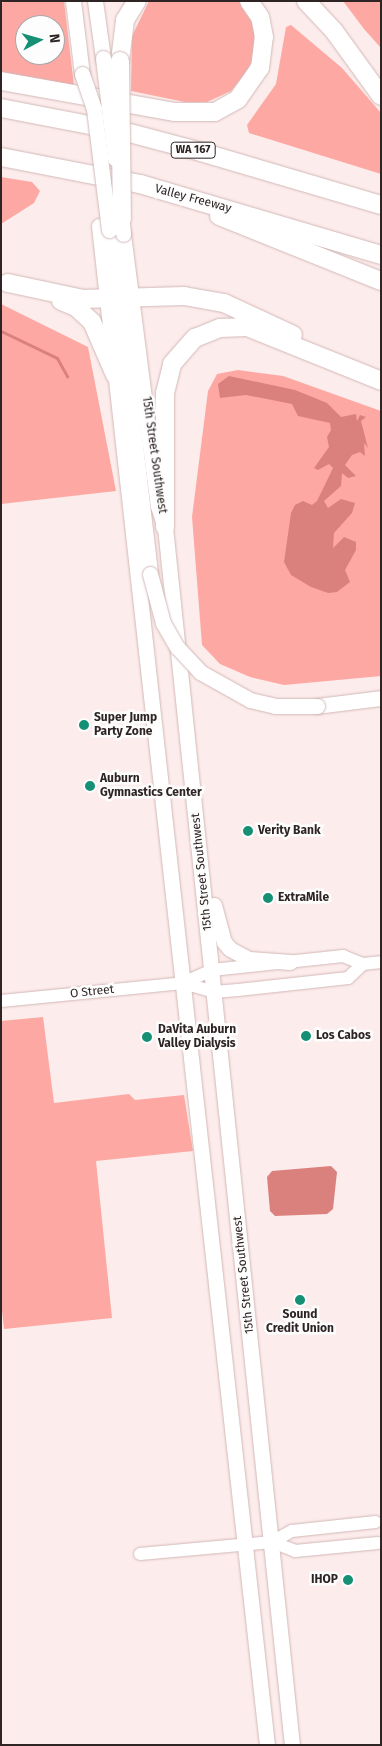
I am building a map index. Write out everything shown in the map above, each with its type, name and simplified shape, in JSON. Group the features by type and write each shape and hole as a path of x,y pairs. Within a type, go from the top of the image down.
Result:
{"highway":[{"path":"113,227 112,60 125,20 137,1"},
{"path":"1,81 175,112 215,112 238,99 260,68 264,37 260,16 249,1"},
{"path":"306,1 334,31 381,96"},
{"name":"WA 167","path":"1,108 201,152 381,205"},
{"name":"Valley Freeway","path":"1,157 140,184 381,256"},
{"path":"140,184 381,281"},
{"path":"5,282 70,298 119,300 184,296 224,303 381,377"},
{"path":"5,282 61,301 84,313 99,332 115,375"},
{"path":"165,527 164,393 172,364 195,338 220,328 247,327 381,382"}],"main road":[{"name":"15th Street Southwest","path":"74,1 82,74 113,227 119,300 158,506 165,527 199,835 292,1745"},
{"path":"95,1 112,60"},
{"name":"15th Street Southwest","path":"113,227 119,300 115,375 267,1745"},
{"path":"119,300 150,574 163,623 177,647 200,672 250,700 275,706 317,706 381,698"},
{"path":"199,835 224,942 248,959 290,962"}],"street":[{"name":"O Street","path":"1,1001 183,983 212,970 343,956 363,964"},
{"path":"214,992 348,978 363,964 381,962"},
{"name":"O Street","path":"183,983 214,992"},
{"path":"140,1554 272,1542 292,1531 376,1522"},
{"path":"272,1542 295,1551 378,1543"}],"shaded area":[{"path":"8,1 64,1 74,86 1,73 1,3"},
{"path":"149,1 239,1 245,6 255,28 254,57 246,73 231,91 207,102 185,102 131,91 132,36"},
{"path":"343,1 381,1 381,48 364,29"},
{"path":"291,25 342,68 381,113 381,174 249,133 247,125 276,84 286,27"},
{"path":"1,177 32,182 40,191 34,203 1,224"},
{"path":"1,304 88,347 116,491 1,504"},
{"path":"238,370 283,376 381,411 381,676 284,685 250,677 220,664 202,645 192,517 208,391 217,374"},
{"path":"229,376 295,390 327,403 341,417 356,414 357,421 360,415 366,417 361,421 368,448 364,443 365,456 360,452 352,455 345,465 356,476 348,478 342,473 341,486 324,501 328,508 341,499 355,503 352,513 334,533 333,548 344,537 356,542 356,550 345,570 350,582 337,592 328,593 311,587 291,575 284,562 291,513 295,505 303,501 312,505 317,501 333,468 329,464 318,470 314,468 329,447 327,437 331,430 330,423 298,416 292,404 246,395 220,398 218,384"},
{"path":"43,1017 54,1103 129,1094 135,1100 184,1095 193,1151 96,1161 112,1318 4,1329 1,1302 1,1021"},
{"path":"331,1166 337,1172 333,1209 327,1214 275,1216 270,1211 267,1177 272,1171"}],"waterway":[{"path":"1,331 57,358 67,376"}],"place":[{"name":"Super Jump Party Zone","path":"84,725"},
{"name":"Auburn Gymnastics Center","path":"90,786"},
{"name":"Verity Bank","path":"248,831"},
{"name":"ExtraMile","path":"268,898"},
{"name":"Los Cabos","path":"306,1036"},
{"name":"DaVita Auburn Valley Dialysis","path":"147,1037"},
{"name":"Sound Credit Union","path":"300,1300"},
{"name":"IHOP","path":"348,1580"}]}
